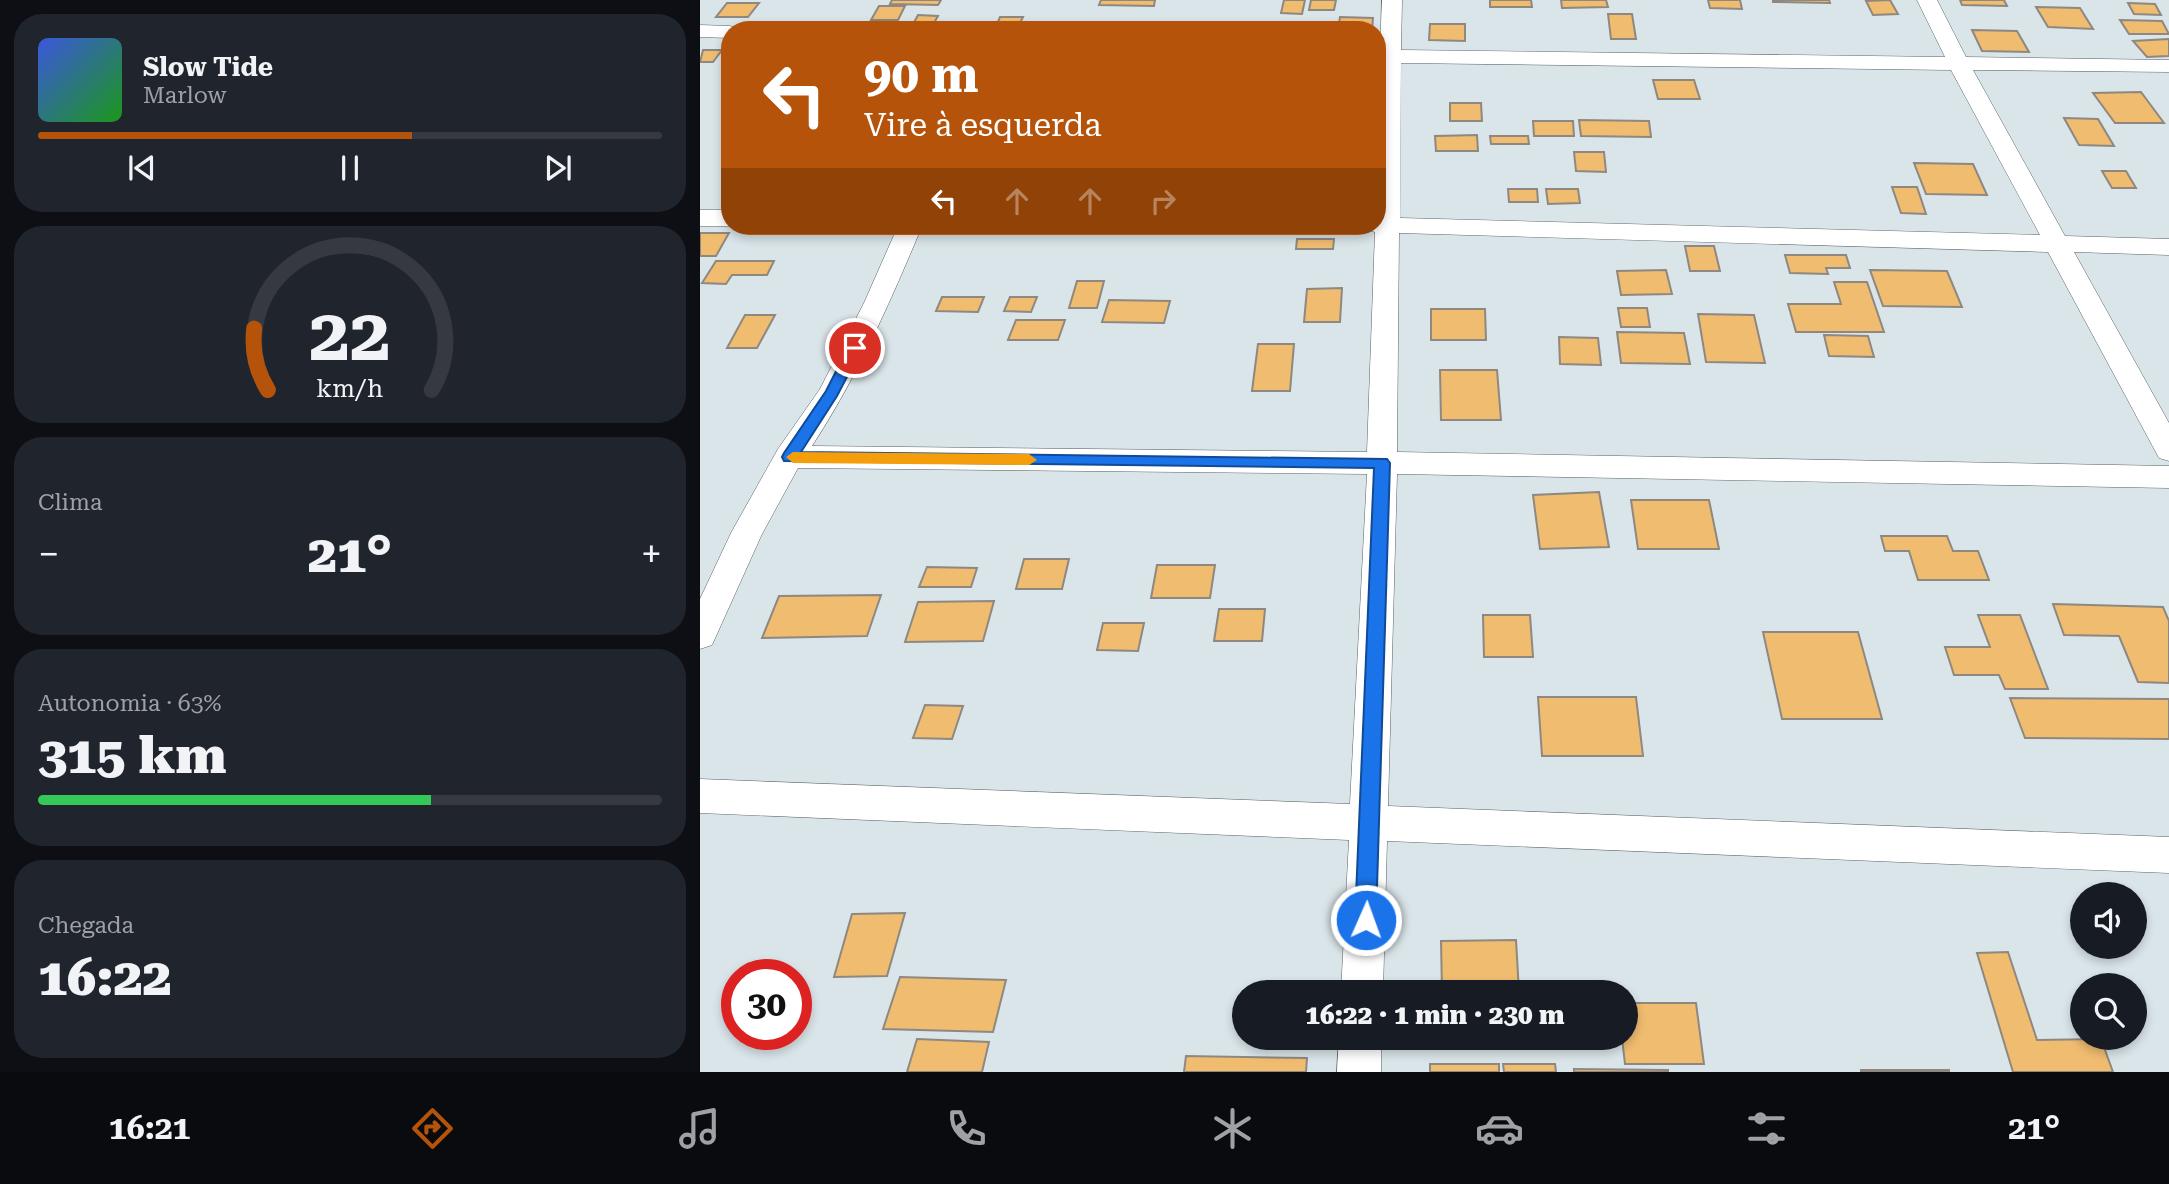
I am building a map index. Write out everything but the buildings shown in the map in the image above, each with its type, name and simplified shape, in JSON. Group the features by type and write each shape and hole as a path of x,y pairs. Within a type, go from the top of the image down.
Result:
{"street":[{"path":"1386,42 1392,0"},
{"path":"1927,0 2169,450"},
{"path":"700,31 721,32"},
{"path":"1386,56 2169,66"},
{"path":"700,218 721,218"},
{"path":"1386,225 2169,247"},
{"path":"700,635 747,533 789,457 832,393 877,303 906,235"},
{"path":"1363,980 1382,463 1382,235"},
{"path":"789,457 1382,463 2169,477"},
{"path":"700,796 2169,855"},
{"path":"1359,1072 1360,1050"}],"slow traffic":[{"path":"793,457 1029,460"}],"route":[{"path":"855,348 832,393 789,457 1382,463 1366,920"}]}
